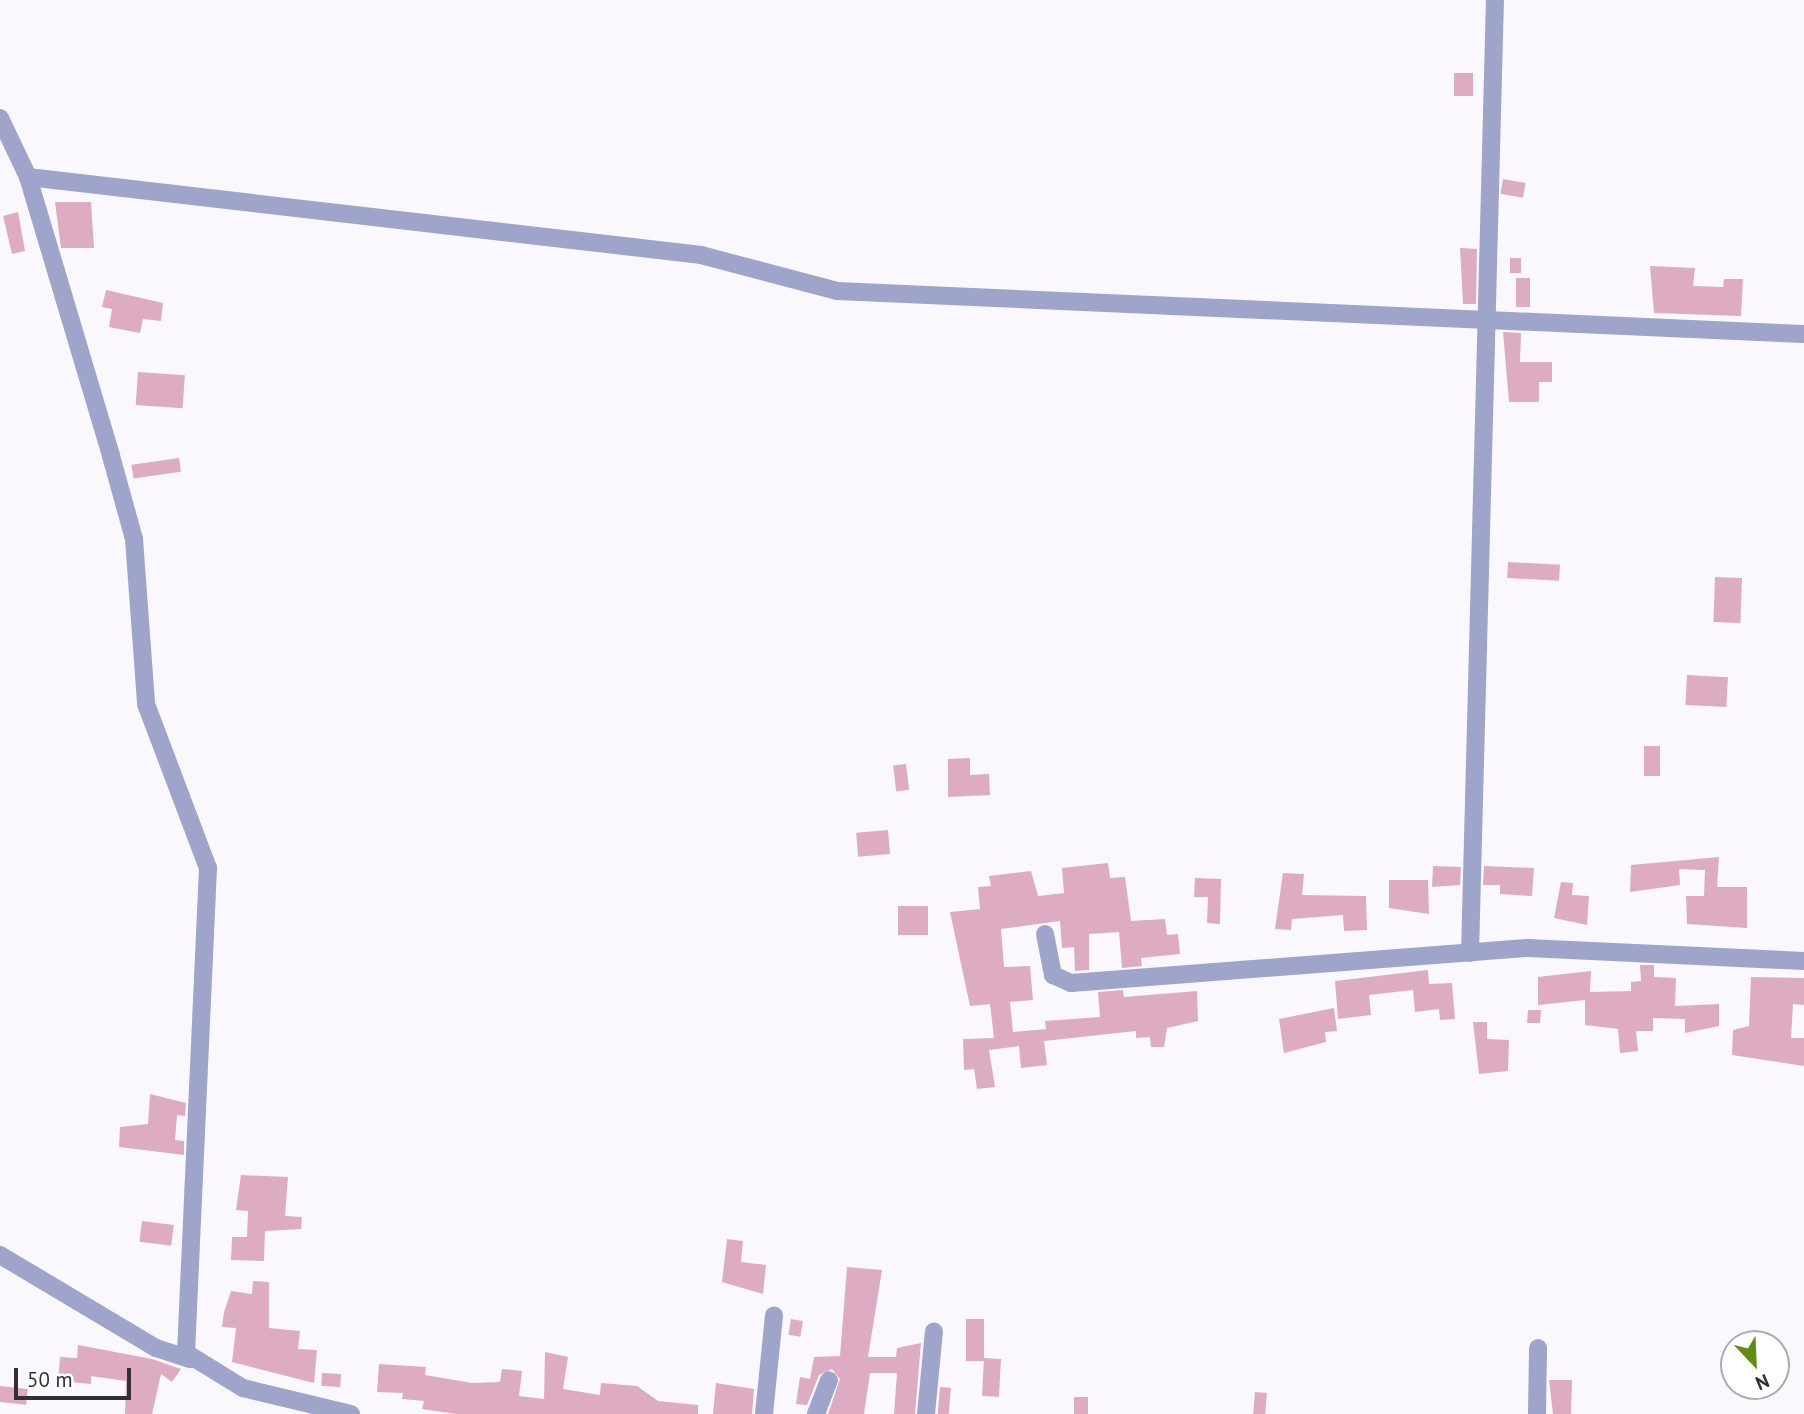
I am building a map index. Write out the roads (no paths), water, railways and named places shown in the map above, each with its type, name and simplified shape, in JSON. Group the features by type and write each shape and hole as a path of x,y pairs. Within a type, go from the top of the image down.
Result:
{"street":[{"path":"1470,953 1473,668 1489,319 1494,0"},
{"path":"0,118 28,177 134,540 146,704 208,868 184,1344 190,1360"},
{"path":"28,177 701,255 837,292 1804,334"},
{"path":"1045,934 1053,975 1072,983 1528,948 1804,961"},
{"path":"0,1255 156,1348 190,1360 256,1392 351,1414"},
{"path":"764,1414 774,1316"},
{"path":"926,1414 934,1331"},
{"path":"1537,1414 1538,1348"},
{"path":"816,1414 829,1380"}]}
